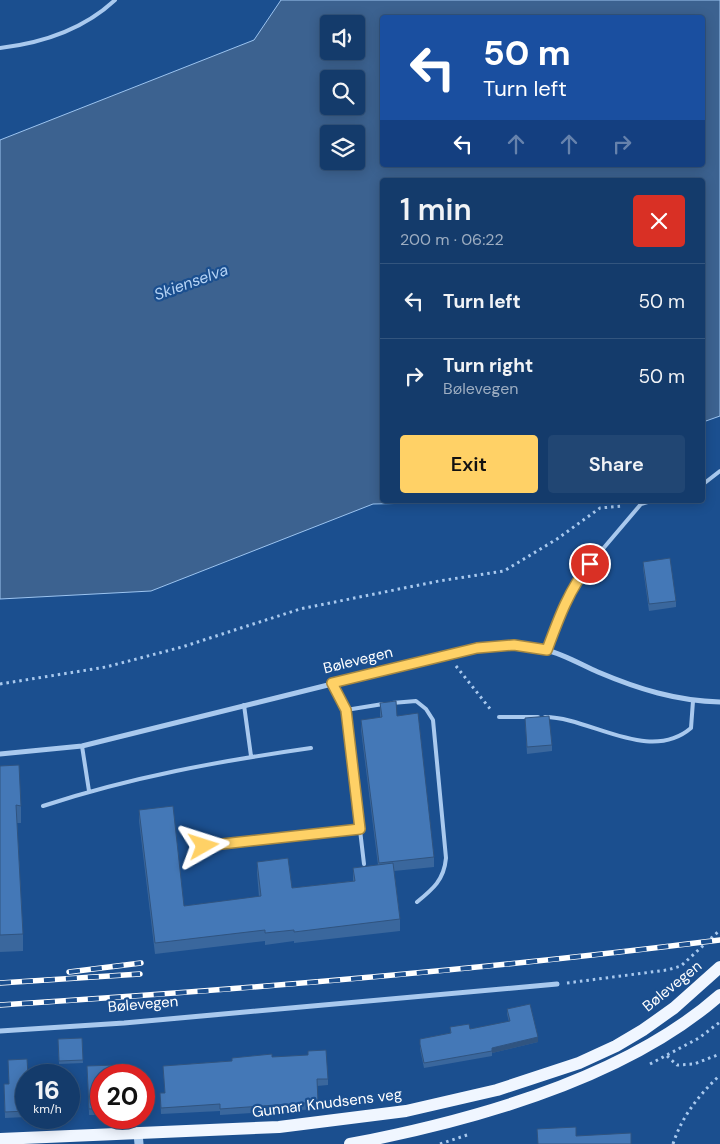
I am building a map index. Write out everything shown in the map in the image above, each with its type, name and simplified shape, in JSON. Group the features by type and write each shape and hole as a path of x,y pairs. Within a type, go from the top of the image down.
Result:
{"main road":[{"name":"Bølevegen","path":"644,1030 699,987 720,967"},
{"path":"350,1144 407,1133 502,1107 617,1061 691,1018 720,995"},
{"name":"Gunnar Knudsens veg","path":"0,1139 138,1139 279,1127 406,1111 497,1090 579,1063 644,1030"}],"street":[{"name":"Bølevegen","path":"0,754 82,746 449,654 477,648 514,645 547,650 652,692 693,701 720,702"},
{"name":"Bølevegen","path":"0,1031 124,1023 557,984"}],"lane":[{"path":"0,48 23,46 56,36 88,20 115,0"},
{"path":"705,482 720,471"},
{"path":"547,650 562,610 579,577 641,504 644,503"},
{"path":"332,683 346,710 364,864"},
{"path":"346,710 416,701 426,709 433,720 446,858 445,871 438,884 417,902"},
{"path":"499,717 558,717 627,739 650,742 673,738 691,728 693,701"},
{"path":"244,705 251,756"},
{"path":"82,746 89,791"},
{"path":"43,806 89,791 190,766 311,748"},
{"path":"204,846 360,829"}],"path":[{"path":"0,684 106,667 182,647 300,609 439,581 504,571 557,539 600,508 641,504"},
{"path":"449,654 459,671 499,717"},
{"path":"557,984 667,970 681,966 720,930"},
{"path":"667,1056 677,1065 685,1065 694,1064 720,1054"},
{"path":"672,1144 678,1128 699,1095 720,1075"}],"water":[{"name":"Skienselva","path":"281,0 720,0 720,416 705,421 705,178 380,178 380,503 415,503 373,504 151,591 0,599 0,140 254,40"}],"building":[{"path":"670,558 676,601 649,604 643,562"},
{"path":"396,701 397,716 418,713 434,857 379,863 361,720 382,717 380,703"},
{"path":"549,716 552,745 527,747 525,718"},
{"path":"19,765 21,806 16,805 23,934 0,935 0,766"},
{"path":"173,806 184,906 261,896 257,862 288,858 292,888 355,881 353,868 393,863 400,919 294,932 294,930 265,933 265,930 155,943 139,810"},
{"path":"530,1004 538,1037 492,1048 492,1051 424,1063 420,1039 451,1033 450,1027 469,1024 470,1029 510,1021 507,1009"},
{"path":"82,1038 83,1060 59,1061 58,1039"},
{"path":"326,1050 328,1079 317,1079 318,1102 220,1109 220,1104 161,1108 160,1093 165,1093 163,1066 232,1061 232,1058 272,1054 272,1057 308,1055 308,1051"},
{"path":"27,1059 27,1064 15,1064 15,1112 5,1112 4,1084 9,1084 8,1060"},
{"path":"87,1066 90,1066 89,1109"},
{"path":"576,1127 576,1136 631,1133 631,1144 538,1144 537,1129"}],"railway":[{"path":"0,1005 181,993 451,970 720,940"},
{"path":"69,972 141,963"},
{"path":"0,983 140,974"}],"route":[{"path":"204,846 360,829 346,710 332,683 477,648 514,645 547,650 562,610 579,577 590,564"}]}
